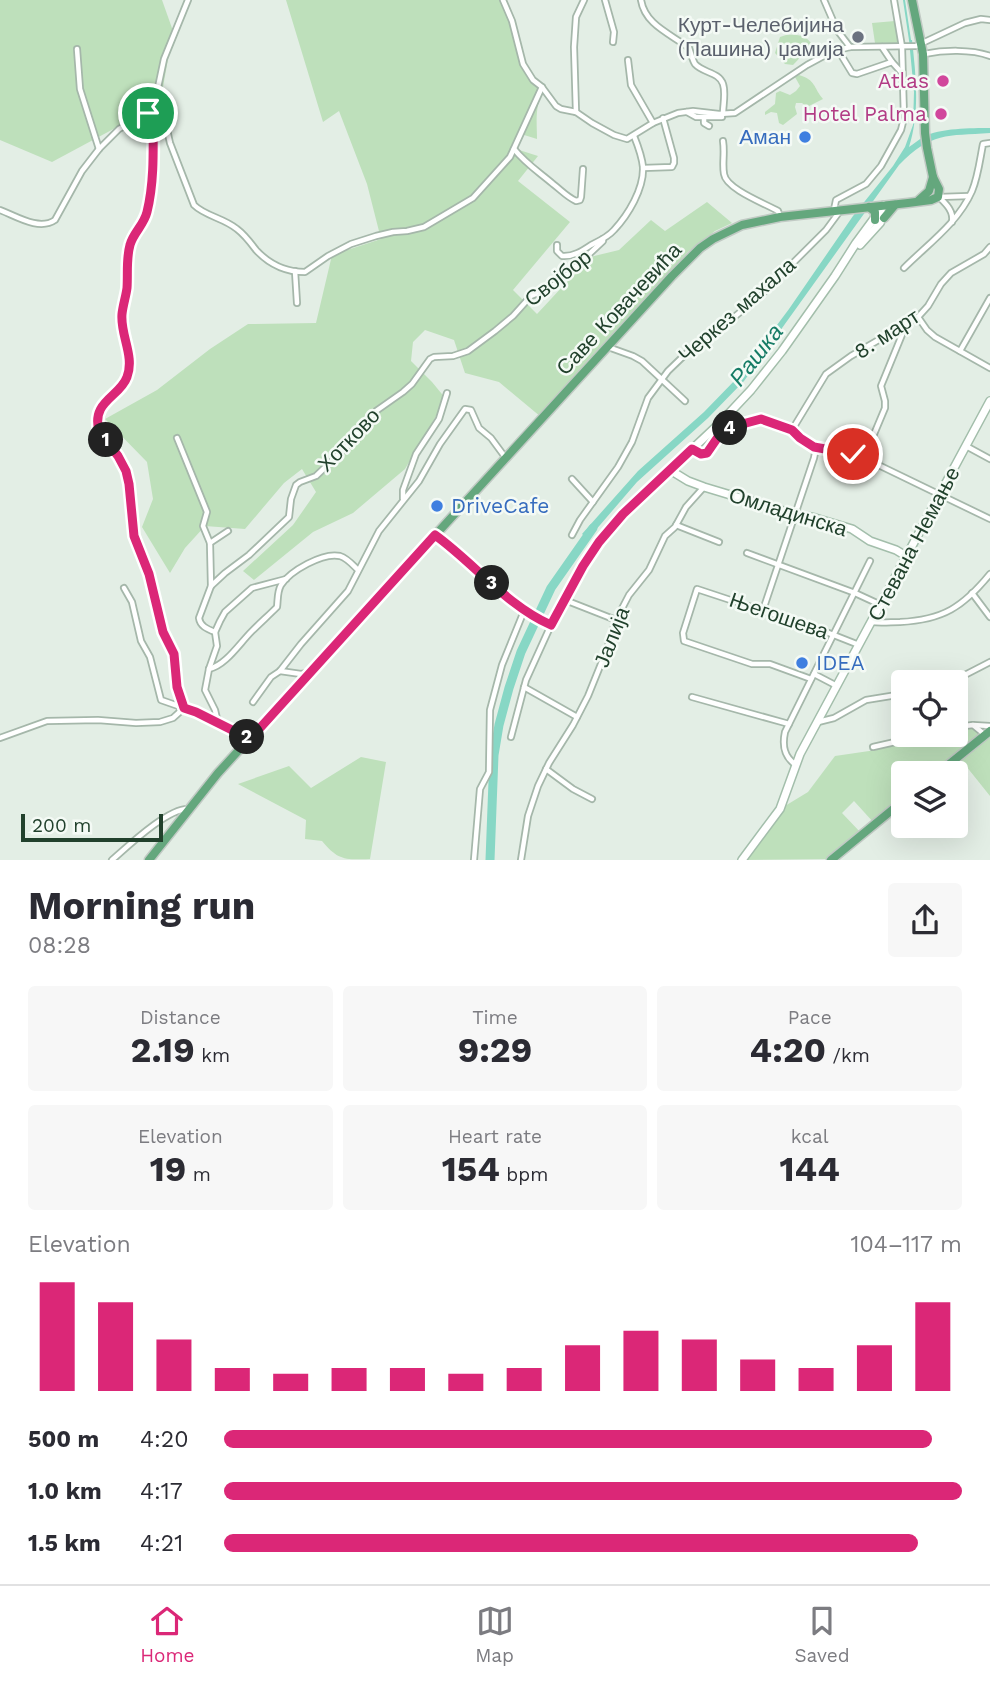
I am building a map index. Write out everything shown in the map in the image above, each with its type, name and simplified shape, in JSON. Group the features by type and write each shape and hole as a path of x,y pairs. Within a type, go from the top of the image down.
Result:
{"main road":[{"path":"912,0 920,48 925,133 933,177 939,189 938,197"},
{"path":"916,201 929,191 933,177"},
{"name":"Саве Ковачевића","path":"149,859 218,773 700,248 742,225 780,217 841,210 877,211 938,197"},
{"path":"952,761 988,731"},
{"path":"831,859 891,811"}],"street":[{"path":"184,708 177,687 174,654 163,632 149,574 134,536 126,471 98,426 100,410 104,403 127,377 129,364 122,314 130,243 144,221 152,183 153,111 163,59 188,0"},
{"path":"503,0 512,21 525,69 533,80 561,109 576,112 592,123 627,139 674,114 739,112 807,65 850,47 920,48 976,52 990,56"},
{"path":"576,112 576,17 584,0"},
{"path":"605,0 614,32 613,42"},
{"path":"641,0 644,11 659,28 689,48 698,66 721,80 726,114"},
{"path":"824,0 837,30 850,47"},
{"path":"894,0 902,47 902,74"},
{"path":"920,48 947,30 981,19 990,20"},
{"path":"881,46 902,74"},
{"path":"76,49 80,89 99,149"},
{"path":"838,50 852,73 865,72 892,62"},
{"path":"628,60 631,85 653,123"},
{"name":"Черкез махала","path":"572,535 618,467 632,442 648,398 668,371 696,344 760,296 838,215 841,210 834,203 836,200 866,184 881,166 901,131 904,117 902,74"},
{"path":"0,210 35,223 51,223 82,171 99,149 119,129 153,111 161,112 194,205 202,212 238,229 271,263 286,270 305,272 351,244 393,232 424,227 473,198 510,157 541,87"},
{"path":"686,112 704,117 723,117 726,114"},
{"path":"704,117 704,122 709,126"},
{"path":"634,136 643,168 672,167 674,158 663,118"},
{"path":"723,141 724,175 730,184 778,211 780,217"},
{"path":"904,268 952,222 973,187 983,144 990,143"},
{"path":"514,149 533,170 576,201 582,197 583,169"},
{"name":"Својбор","path":"557,245 557,251 562,256 570,257 614,231 638,192 643,168"},
{"path":"938,197 969,196"},
{"path":"938,197 949,208 952,222"},
{"path":"511,737 524,687 548,624 583,566 623,514 739,404 759,381 795,333 877,211"},
{"name":"Својбор","path":"479,343 504,324 531,296 550,288 568,274 603,239"},
{"name":"8. март","path":"792,430 826,374 851,356 918,317 951,273 984,254 990,247"},
{"path":"295,271 297,303"},
{"path":"960,351 990,298"},
{"path":"918,317 935,337 990,368"},
{"path":"864,458 885,408 886,401 881,386 906,325"},
{"name":"Хотково","path":"211,586 289,517 296,485 316,476 349,444 376,411 412,384 430,359 453,356 468,351 479,343"},
{"name":"Черкез махала","path":"608,346 642,361 685,401"},
{"path":"403,500 402,490 416,454 439,419 447,393"},
{"name":"Стевана Немање","path":"742,859 778,811 796,765 818,722 990,401"},
{"path":"253,702 271,677 280,671 348,591 379,531 419,481 440,444 465,409 471,410 479,428 491,438 506,458"},
{"path":"692,449 701,454 707,453 720,434 763,419 792,430 814,447 864,458 990,519"},
{"path":"177,438 207,512 203,526 210,543 211,586 199,613 200,622 205,628 215,632"},
{"path":"966,446 990,459"},
{"path":"763,610 814,458 814,447"},
{"name":"Омладинска","path":"670,470 704,487 852,529 870,541 906,556"},
{"path":"572,479 593,502"},
{"name":"Јалија","path":"521,859 530,808 546,769 577,718 598,674 616,620 629,595 649,570 664,536 676,525 688,505 704,487"},
{"path":"676,525 719,542"},
{"path":"210,543 228,531"},
{"path":"435,535 527,612 548,624"},
{"path":"747,553 881,605"},
{"path":"209,669 225,660 277,607 281,585 306,566 321,557 331,556 343,557 358,570"},
{"name":"Стевана Немање","path":"796,765 789,761 784,748 784,736 870,561"},
{"path":"872,622 912,622 934,618 952,610 990,574"},
{"path":"218,724 215,710 205,690 217,646 215,632 225,612 252,588 287,579"},
{"path":"124,588 132,602 141,641 150,657 161,700 196,712 250,739"},
{"name":"Његошева","path":"812,677 770,664 752,664 684,641 682,633 698,589 859,645"},
{"path":"972,593 990,617"},
{"path":"564,599 616,620"},
{"path":"474,859 480,789 489,772 490,710 502,665 527,612"},
{"path":"968,673 990,662"},
{"path":"280,671 301,674 310,672"},
{"path":"812,677 838,686"},
{"path":"524,687 577,718"},
{"path":"818,722 834,719 866,700 891,696"},
{"path":"692,697 789,724"},
{"path":"0,738 47,721 160,722 173,718 184,708"},
{"path":"973,725 988,731"},
{"path":"968,726 988,731"},
{"path":"873,747 891,743"},
{"path":"546,769 592,799"},
{"name":"Саве Ковачевића","path":"112,859 153,826 180,809 189,809"}],"shaded area":[{"path":"0,0 162,0 173,31 160,104 52,162 0,140"},
{"path":"286,0 503,0 525,69 545,91 538,107 537,139 521,134 516,149 538,156 518,181 570,222 513,290 537,314 590,257 619,250 651,220 665,231 707,202 732,223 715,231 688,252 541,417 499,382 465,373 454,340 425,330 413,342 411,361 446,399 405,469 353,513 313,532 254,580 243,571 293,525 316,492 302,469 284,483 245,529 205,526 185,548 170,573 142,527 153,499 147,462 105,419 157,390 248,324 316,323 332,255 381,239 367,184 339,111 323,122"},
{"path":"895,21 898,44 875,43 872,23"},
{"path":"801,36 812,45 793,65 785,64 775,53 780,37"},
{"path":"799,75 811,82 823,99 807,107 796,103 797,114 783,125 779,123 777,113 765,115 775,104 776,93 780,91 790,95 796,91 800,86 795,77"},
{"path":"968,727 985,735 990,731 990,796 968,768 968,761 962,761 958,756 952,761 891,761 891,810 874,823 854,801 842,813 862,834 831,859 742,860 780,809 808,792 835,756 891,746 968,747"},
{"path":"361,757 386,762 370,859 342,858 322,841 305,839 306,820 238,784 289,766 311,788"}],"water":[{"path":"909,40 912,40 916,94 915,121 909,147 923,137 947,130 990,128 990,133 951,136 931,141 910,154 899,165 744,381 708,418 637,482 588,539 582,534 638,471 704,412 738,377 853,216 893,166 905,147 913,125 914,92"}],"waterway":[{"path":"904,0 910,40"},
{"name":"Рашка","path":"490,860 494,755 509,688 521,652 551,588 593,528"}],"place":[{"name":"Курт-Челебијина (Пашина) џамија","path":"858,37"},
{"name":"Atlas","path":"943,81"},
{"name":"Hotel Palma","path":"941,114"},
{"name":"Аман","path":"805,137"},
{"name":"DriveCafe","path":"437,506"},
{"name":"IDEA","path":"802,663"}],"route":[{"path":"148,113 153,111 152,183 144,221 130,243 122,314 129,364 127,377 104,403 100,410 98,426 126,471 134,536 149,574 163,632 174,654 177,687 184,708 250,739 435,535 524,611 551,625 599,542 640,496 692,449 701,454 707,453 723,432 761,419 792,430 814,447 853,454"}]}
